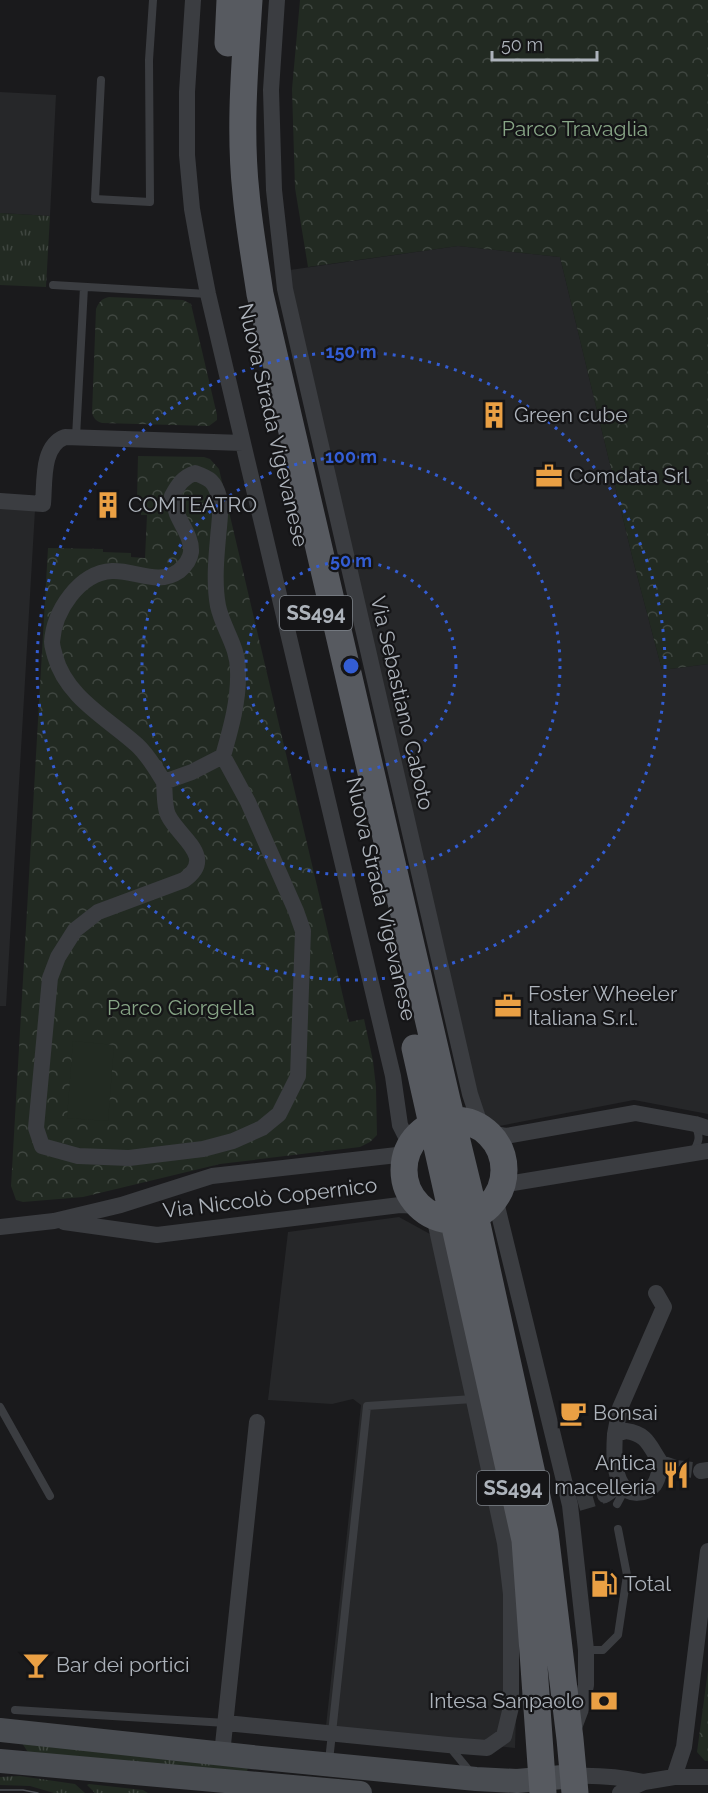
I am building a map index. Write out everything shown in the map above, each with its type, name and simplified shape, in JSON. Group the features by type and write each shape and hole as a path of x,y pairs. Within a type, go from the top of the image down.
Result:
{"main road":[{"name":"Nuova Strada Vigevanese","path":"239,5 246,192 260,294 442,1122 446,1214 525,1540 543,1786"},
{"path":"408,1149 422,1132 442,1122 471,1122 495,1141 502,1156 504,1170 498,1192 489,1205 446,1214"},
{"name":"Nuova Strada Vigevanese","path":"408,1149 404,1162 405,1180 411,1196 446,1214 545,1533 574,1785"}],"street":[{"path":"192,0 187,92 187,155 192,209 208,294 393,1076 400,1125 408,1149"},
{"name":"Via Sebastiano Caboto","path":"277,0 271,90 274,190 285,289 468,1083 484,1130"},
{"path":"0,501 43,504 47,458 50,449 65,437 243,443"},
{"path":"195,473 208,478 214,484 219,497 221,512 216,562 218,605 234,645 238,669 238,696 223,756 248,802 303,931 298,1076 279,1114 262,1128 233,1141 203,1149 129,1158 78,1156 42,1146 36,1128 50,978 58,957 75,930 98,912 184,879 194,872 198,861 195,850 168,814 164,782 139,746 68,686 52,644 56,621 78,585 94,576 112,571 158,578 172,576 185,566 191,553 190,540 177,513 172,496 180,482 195,473"},
{"path":"164,782 192,772 223,756"},
{"path":"484,1130 506,1136 635,1113 702,1126"},
{"name":"Via Niccolò Copernico","path":"0,1227 54,1221 121,1205 212,1176 408,1149"},
{"path":"570,1739 581,1709 586,1686 586,1650 574,1504 498,1192 700,1153"},
{"name":"Via Niccolò Copernico","path":"54,1221 157,1235 400,1205 446,1214"},
{"path":"226,1723 487,1748 504,1736 511,1707 511,1594 505,1543 473,1399 446,1214"},
{"path":"615,1434 626,1431 638,1433 668,1465 650,1489 636,1494 623,1487 616,1469 614,1448 615,1434 620,1408 664,1307 656,1293"},
{"path":"222,1754 257,1422"},
{"path":"611,1499 623,1487"},
{"path":"674,1777 684,1747 708,1551"},
{"path":"0,1730 328,1765 408,1783 476,1779 517,1781 543,1786 574,1785 594,1775 618,1777 645,1787"},
{"path":"3,1755 270,1789 360,1793"},
{"path":"270,1789 267,1775 273,1768 293,1761"},
{"path":"620,1793 674,1777 708,1777"}],"lane":[{"path":"101,80 95,199 150,202 149,60 153,0"},
{"path":"53,285 208,294"},
{"path":"76,437 84,287"},
{"path":"700,1153 699,1134 702,1126"},
{"path":"328,1765 367,1406 473,1399"},
{"path":"0,1407 51,1496"},
{"path":"586,1650 603,1650 618,1635 627,1575 618,1529"},
{"path":"15,1710 226,1723"},
{"path":"448,1745 476,1779"}],"shaded area":[{"path":"0,92 56,95 50,216 0,213"},
{"path":"458,246 560,257 662,670 708,664 708,1114 634,1100 489,1128 471,1118 276,272"},
{"path":"0,508 35,510 6,1006 0,1006"},
{"path":"399,1217 450,1245 520,1587 515,1748 326,1726 361,1405 353,1399 332,1404 268,1400 288,1232"}],"green space":[{"name":"Parco Travaglia","path":"300,0 708,0 708,664 662,670 560,257 458,246 308,267 295,188 292,89"},
{"path":"0,213 50,216 46,287 0,285"},
{"path":"109,297 183,300 191,304 217,420 209,426 102,423 96,420 92,413 96,309 101,301"},
{"name":"Parco Giorgella","path":"138,456 204,457 210,459 219,469 349,1022 364,1019 376,1087 377,1135 360,1147 220,1164 83,1197 23,1202 16,1200 11,1186 48,548 103,549 103,552 131,553 131,557 145,558 147,515 141,515 142,499 137,499"},
{"path":"73,1041 114,1045 108,1121 67,1118"},
{"path":"708,1670 708,1761 705,1761 697,1752"},
{"path":"22,1743 248,1764 247,1775 29,1754"},
{"path":"20,1776 75,1784 85,1793 54,1793 30,1786 0,1785 0,1777"},
{"path":"87,1785 143,1790 148,1793 95,1793"}],"tunnel":[{"path":"676,1468 701,1471"},
{"path":"578,1503 605,1495"}],"tram line":[{"path":"0,1790 23,1790 38,1793"}],"place":[{"name":"Green cube","path":"494,415"},
{"name":"Comdata Srl","path":"549,476"},
{"name":"COMTEATRO","path":"108,505"},
{"name":"Foster Wheeler Italiana S.r.l.","path":"508,1006"},
{"name":"Bonsai","path":"573,1413"},
{"name":"Antica macelleria","path":"676,1475"},
{"name":"Total","path":"604,1584"},
{"name":"Bar dei portici","path":"36,1665"},
{"name":"Intesa Sanpaolo","path":"604,1701"}]}
